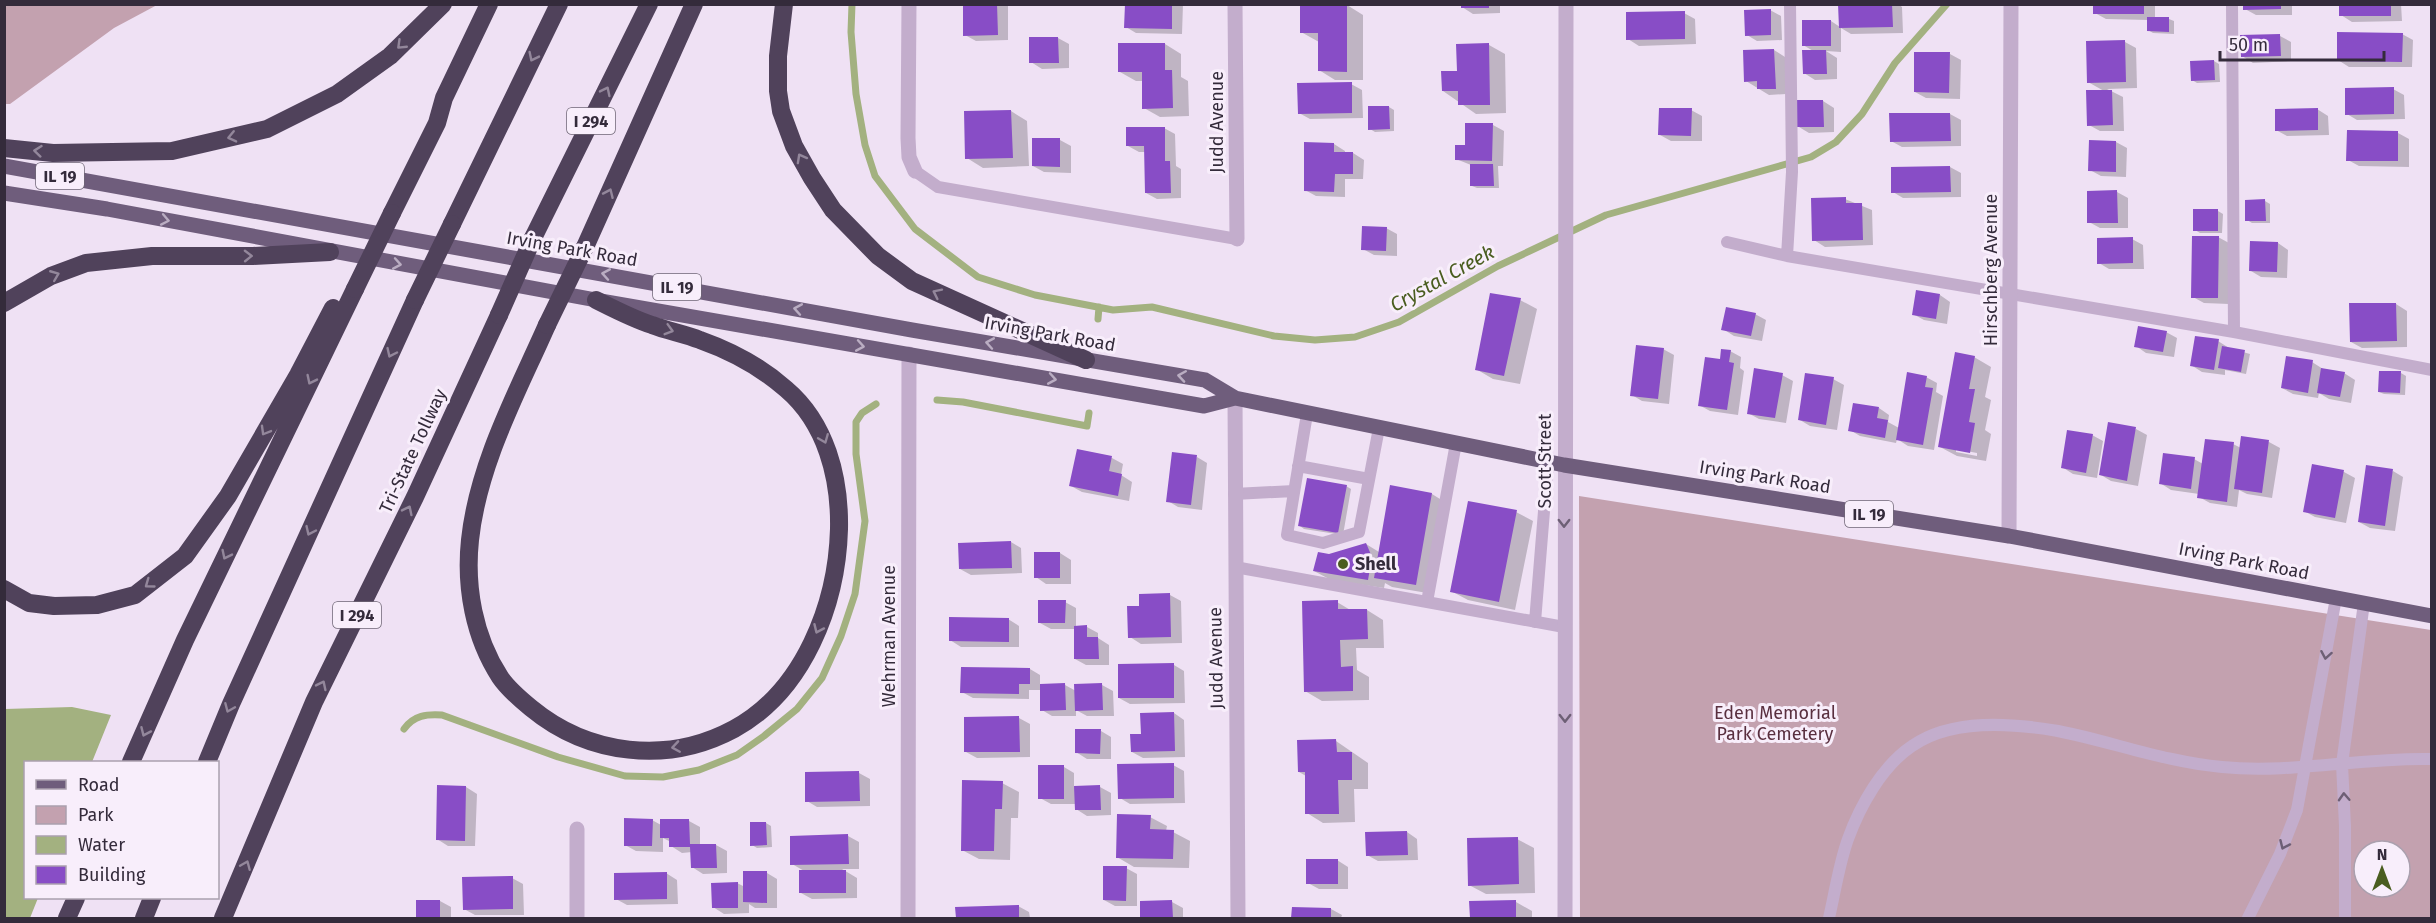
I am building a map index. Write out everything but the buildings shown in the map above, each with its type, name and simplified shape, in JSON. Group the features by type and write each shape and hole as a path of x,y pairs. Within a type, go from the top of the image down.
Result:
{"highway":[{"path":"4,148 53,153 172,151 267,129 337,94 390,56 443,4"},
{"path":"131,761 185,640 349,288 437,123 444,98 489,4"},
{"path":"207,761 231,704 415,300 559,4"},
{"name":"Tri-State Tollway","path":"223,918 314,702 415,497 533,238 649,4"},
{"path":"596,300 652,325 698,339 737,355 765,373 788,390 805,409 820,429 829,451 839,519 839,540 833,583 820,626 792,677 760,712 722,735 698,743 640,751 619,750 578,739 546,719 518,698 500,677 480,633 472,608 469,579 470,540 475,510 493,448 694,4"},
{"path":"784,4 778,56 778,91 781,111 794,146 833,210 878,256 912,281 1086,360"},
{"path":"4,303 51,276 86,263 152,256 253,256 330,252"},
{"path":"4,589 29,603 54,606 97,605 135,595 185,556 228,496 349,288"},
{"path":"68,918 75,899"},
{"path":"144,918 151,899"}],"main road":[{"name":"Irving Park Road","path":"4,166 1205,380 1235,398 1564,465 2009,536 2432,616"},
{"name":"Irving Park Road","path":"4,193 107,209 596,300 1204,406 1235,398"}],"street":[{"path":"909,4 908,138 909,157 915,171"},
{"name":"Judd Avenue","path":"1236,4 1237,239"},
{"name":"Scott Street","path":"1565,918 1566,4"},
{"name":"Hirschberg Avenue","path":"2009,536 2011,4"},
{"name":"Wehrman Avenue","path":"908,918 909,354"},
{"name":"Judd Avenue","path":"1235,398 1238,918"},
{"path":"577,829 577,918"}],"lane":[{"path":"1787,256 1792,172 1790,4"},
{"path":"2232,4 2234,332"},
{"path":"915,171 938,187 1237,239"},
{"path":"1727,242 1787,256 2234,332 2432,370"},
{"path":"1307,414 1287,535 1323,543 1359,532 1379,428"},
{"path":"1427,602 1456,443"},
{"path":"1535,622 1548,462"},
{"path":"1298,466 1370,479"},
{"path":"1234,494 1294,491"},
{"path":"1235,567 1564,627"},
{"path":"2248,918 2290,833 2297,810 2336,598"},
{"path":"2345,918 2342,764 2364,603"},
{"path":"1829,918 1848,838 1866,802 1888,768 1912,746 1956,728 2020,725 2057,731 2189,763 2224,767 2305,766 2432,759"}],"green space":[{"path":"4,5 157,5 114,28 10,104 5,104"},
{"name":"Eden Memorial Park Cemetery","path":"1579,496 2431,630 2431,918 1580,918"}],"water":[{"path":"72,707 111,715 92,761 24,761 24,899 38,899 30,918 5,918 5,709"}],"waterway":[{"name":"Crystal Creek","path":"852,4 851,32 856,94 865,145 875,176 915,229 978,277 1035,295 1113,310 1152,307 1274,336 1315,340 1355,337 1399,322 1498,266 1606,215 1811,157 1836,142 1862,114 1895,63 1947,4"},
{"path":"1098,319 1099,307"},
{"path":"937,400 963,402 1087,426 1089,413"},
{"path":"404,729 421,716 442,715 558,757 625,776 663,777 699,770 737,755 797,709 822,678 841,636 855,594 865,521 856,454 856,422 862,413 876,404"}],"place":[{"name":"Shell","path":"1343,564"}]}
